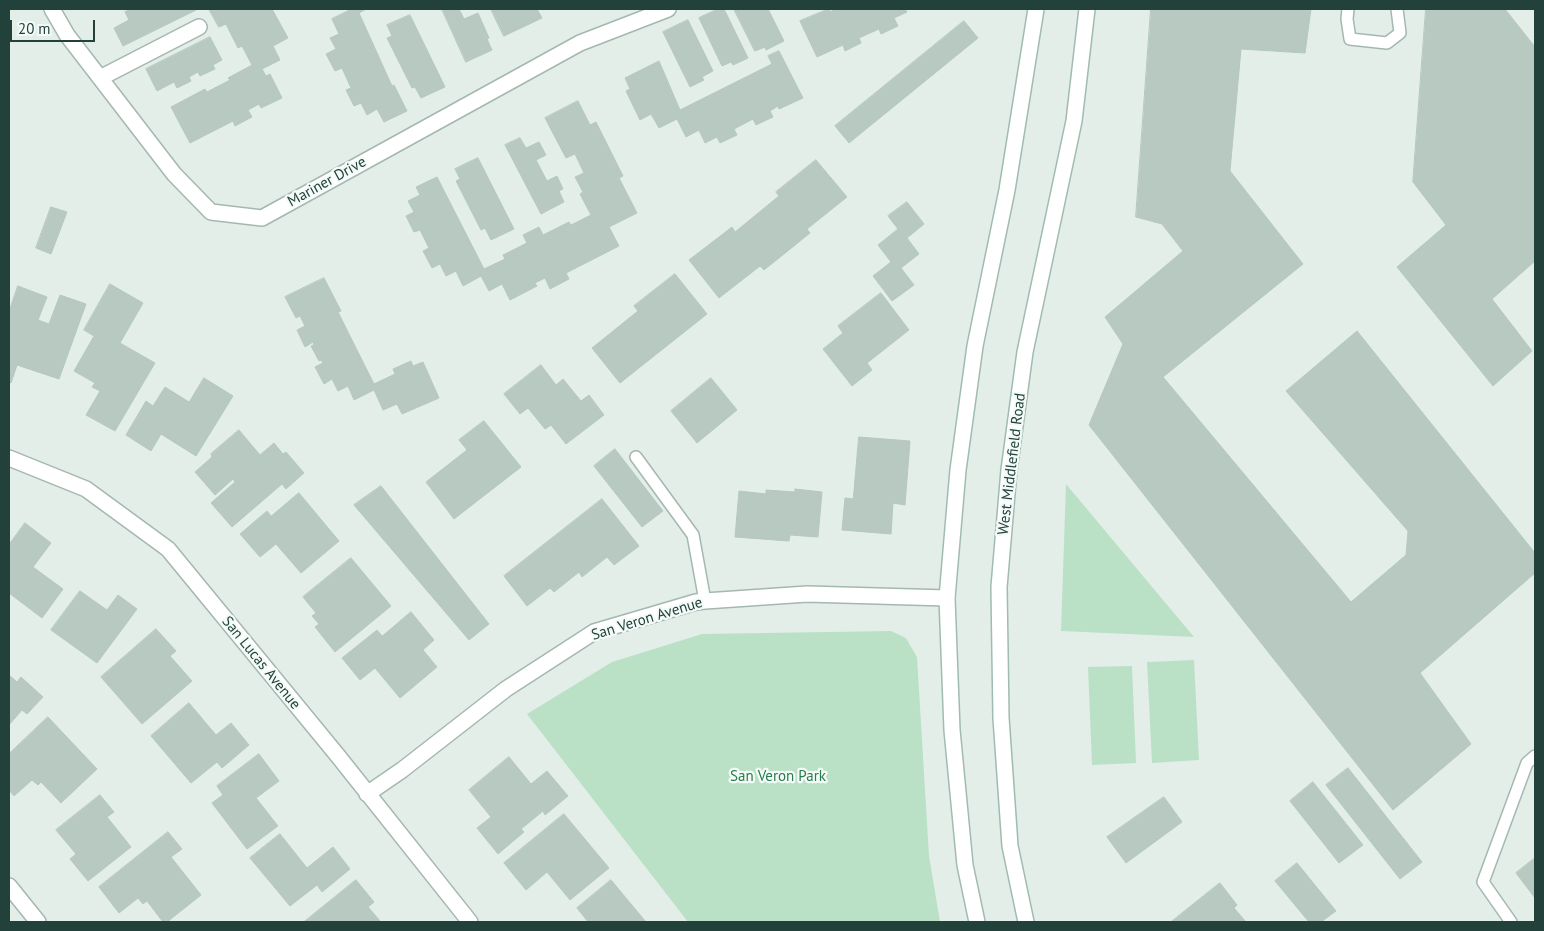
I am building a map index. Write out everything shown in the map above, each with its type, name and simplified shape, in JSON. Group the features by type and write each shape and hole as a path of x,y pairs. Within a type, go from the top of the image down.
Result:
{"street":[{"name":"Mariner Drive","path":"52,9 67,36 174,174 212,212 262,218 580,43 668,9"},
{"path":"977,922 965,865 952,730 947,598 958,470 975,346 1007,190 1036,9"},
{"name":"West Middlefield Road","path":"1026,922 1010,846 1001,718 999,587 1009,470 1026,352 1074,121 1087,9"},
{"path":"100,78 199,27"},
{"name":"San Lucas Avenue","path":"9,458 86,488 168,549 470,922"},
{"name":"San Veron Avenue","path":"367,794 402,770 506,689 594,632 705,601 807,594 947,598"},
{"path":"9,886 38,922"}],"lane":[{"path":"1348,9 1347,19 1350,39 1387,43 1400,34 1397,9"},
{"path":"636,457 693,535 705,601"},
{"path":"1510,922 1483,882 1527,763 1535,756"}],"green space":[{"path":"1066,484 1194,637 1061,631"},
{"name":"San Veron Park","path":"891,631 906,638 917,657 929,856 940,922 688,922 527,714 612,662 702,634"},
{"path":"1194,660 1199,760 1152,763 1147,662"},
{"path":"1132,666 1136,763 1092,765 1088,667"}],"building":[{"path":"132,9 196,10 123,46 114,28 129,20 125,12"},
{"path":"209,9 272,9 288,38 273,46 280,60 262,69 266,76 270,74 282,98 261,108 259,104 248,110 252,117 235,126 233,121 190,143 171,107 205,89 207,92 230,80 228,78 252,65 242,46 238,48 226,24 219,27"},
{"path":"352,9 366,9 359,13 392,86 394,85 407,111 384,122 377,109 367,115 361,103 354,106 346,90 351,88 342,68 335,71 326,54 336,49 330,38 339,34 332,19"},
{"path":"442,9 459,9 464,19 478,13 492,50 466,62"},
{"path":"491,9 537,9 542,18 504,36"},
{"path":"718,9 724,9 748,58 733,65 731,62 722,66 699,18"},
{"path":"734,9 768,9 784,41 766,50 765,47 755,51"},
{"path":"829,9 830,12 836,9 905,9 907,12 894,18 898,26 881,34 879,29 859,38 861,43 845,51 843,45 817,57 800,21"},
{"path":"1151,9 1311,9 1305,53 1241,49 1230,171 1303,264 1163,377 1351,602 1406,555 1408,531 1286,391 1357,331 1535,553 1535,573 1420,673 1471,744 1393,810 1089,425 1123,344 1105,317 1183,251 1162,224 1136,217"},
{"path":"1426,9 1505,9 1535,47 1535,261 1492,299 1532,351 1493,386 1397,267 1446,225 1413,182"},
{"path":"410,15 445,87 421,98 415,87 412,88 387,38 392,36 387,25"},
{"path":"688,20 713,71 702,77 704,80 690,87 663,32"},
{"path":"964,21 978,38 849,143 835,126"},
{"path":"210,37 222,60 213,65 215,69 200,76 198,72 189,77 191,81 177,88 174,82 157,91 146,69"},
{"path":"779,51 803,98 779,109 778,106 770,111 773,117 756,125 753,119 734,129 737,135 720,143 717,137 705,143 699,130 686,137 677,119 659,128 651,114 640,120 626,91 630,89 625,78 659,61 680,110 772,64 768,56"},
{"path":"578,101 590,125 596,122 623,176 619,178 637,213 609,227 619,246 566,273 569,279 550,289 545,278 535,283 537,286 510,300 502,284 489,291 481,276 463,286 456,271 446,276 440,264 432,268 423,251 429,248 420,230 414,232 406,216 414,212 408,201 420,195 416,187 437,177 484,269 505,259 503,255 527,243 523,235 539,227 543,235 569,222 571,225 591,215 580,194 583,192 575,177 584,173 575,154 566,158 545,118"},
{"path":"520,138 526,148 539,142 546,155 536,160 547,181 557,176 563,189 559,191 564,202 541,214 505,145"},
{"path":"478,158 514,229 491,240 485,228 481,230 456,181 460,179 455,169"},
{"path":"816,160 847,197 807,229 810,233 764,270 760,266 719,298 689,260 732,227 735,232 779,196 776,192"},
{"path":"907,202 924,224 907,238 919,254 901,268 914,285 892,301 873,276 891,262 878,245 898,229 888,216"},
{"path":"51,207 67,212 51,254 36,248"},
{"path":"675,274 707,314 620,383 592,348 638,311 634,306"},
{"path":"324,278 341,311 338,312 374,384 395,374 393,369 411,361 413,366 423,362 439,398 402,414 397,404 383,410 374,390 354,400 348,386 338,391 332,379 324,384 315,367 323,363 321,360 319,361 311,346 314,345 313,342 305,347 297,330 305,326 300,316 296,318 285,297"},
{"path":"110,284 143,303 120,343 155,363 115,431 86,415 100,391 92,387 95,383 74,371 94,336 84,330"},
{"path":"18,286 47,297 38,320 49,324 60,295 86,304 59,379 17,365 11,383 9,382 9,312"},
{"path":"881,293 909,330 867,363 872,370 852,386 823,349 843,333 838,326"},
{"path":"541,365 556,385 563,379 581,401 589,395 604,415 566,444 551,425 545,429 528,408 520,414 504,394"},
{"path":"204,378 233,396 196,456 161,434 151,451 126,435 146,401 153,406 165,387 189,402"},
{"path":"711,378 737,410 697,443 671,411"},
{"path":"484,421 521,467 454,519 426,482 467,450 459,440"},
{"path":"239,430 260,455 274,443 283,454 286,452 304,473 286,489 282,484 232,527 211,503 235,482 233,479 215,495 195,472 212,457 211,454"},
{"path":"859,437 910,441 905,505 893,503 891,534 842,530 845,498 853,499"},
{"path":"615,449 663,511 642,527 594,466"},
{"path":"381,486 489,624 469,640 354,505"},
{"path":"795,489 822,492 818,537 790,535 789,541 735,537 739,491 766,494 766,490 795,492"},
{"path":"299,493 339,541 301,573 276,544 260,557 240,534 267,511 271,516"},
{"path":"602,499 639,546 614,565 607,557 582,577 579,572 554,592 550,588 527,606 504,576"},
{"path":"25,523 51,543 33,567 63,589 42,618 9,593 9,545"},
{"path":"351,558 391,606 335,652 315,627 319,624 312,616 316,613 303,597"},
{"path":"80,591 107,610 118,595 137,609 97,663 51,630"},
{"path":"411,612 434,640 423,650 437,667 400,698 375,668 360,680 342,658 377,630 382,636"},
{"path":"156,629 176,651 170,656 192,681 142,724 101,677"},
{"path":"9,675 17,682 21,677 43,697 27,714 22,710 9,725"},
{"path":"189,703 216,735 231,723 249,745 222,768 217,762 191,783 151,736"},
{"path":"48,717 97,769 61,803 41,782 38,785 32,780 14,796 9,790 9,754"},
{"path":"259,754 279,781 256,798 278,826 247,849 212,803 223,795 217,786"},
{"path":"509,757 531,784 547,771 568,796 545,815 543,811 521,829 524,832 498,854 477,828 491,817 469,790"},
{"path":"1348,768 1422,862 1400,879 1326,785"},
{"path":"1313,782 1363,845 1339,863 1290,801"},
{"path":"100,795 114,812 107,817 131,847 88,881 70,859 76,854 56,830"},
{"path":"1164,797 1182,822 1126,863 1107,837"},
{"path":"564,814 609,868 570,900 547,872 526,890 504,863"},
{"path":"168,832 182,849 171,857 201,895 167,922 163,922 147,901 143,904 138,898 119,913 99,887"},
{"path":"280,834 307,868 333,847 350,869 322,892 317,885 290,906 250,858"},
{"path":"1535,858 1535,898 1516,873"},
{"path":"1297,863 1336,911 1321,922 1309,922 1275,881"},
{"path":"356,880 374,902 368,907 381,922 304,922"},
{"path":"611,880 646,922 588,922 577,908"},
{"path":"1220,883 1237,905 1234,908 1246,922 1171,922"}]}
